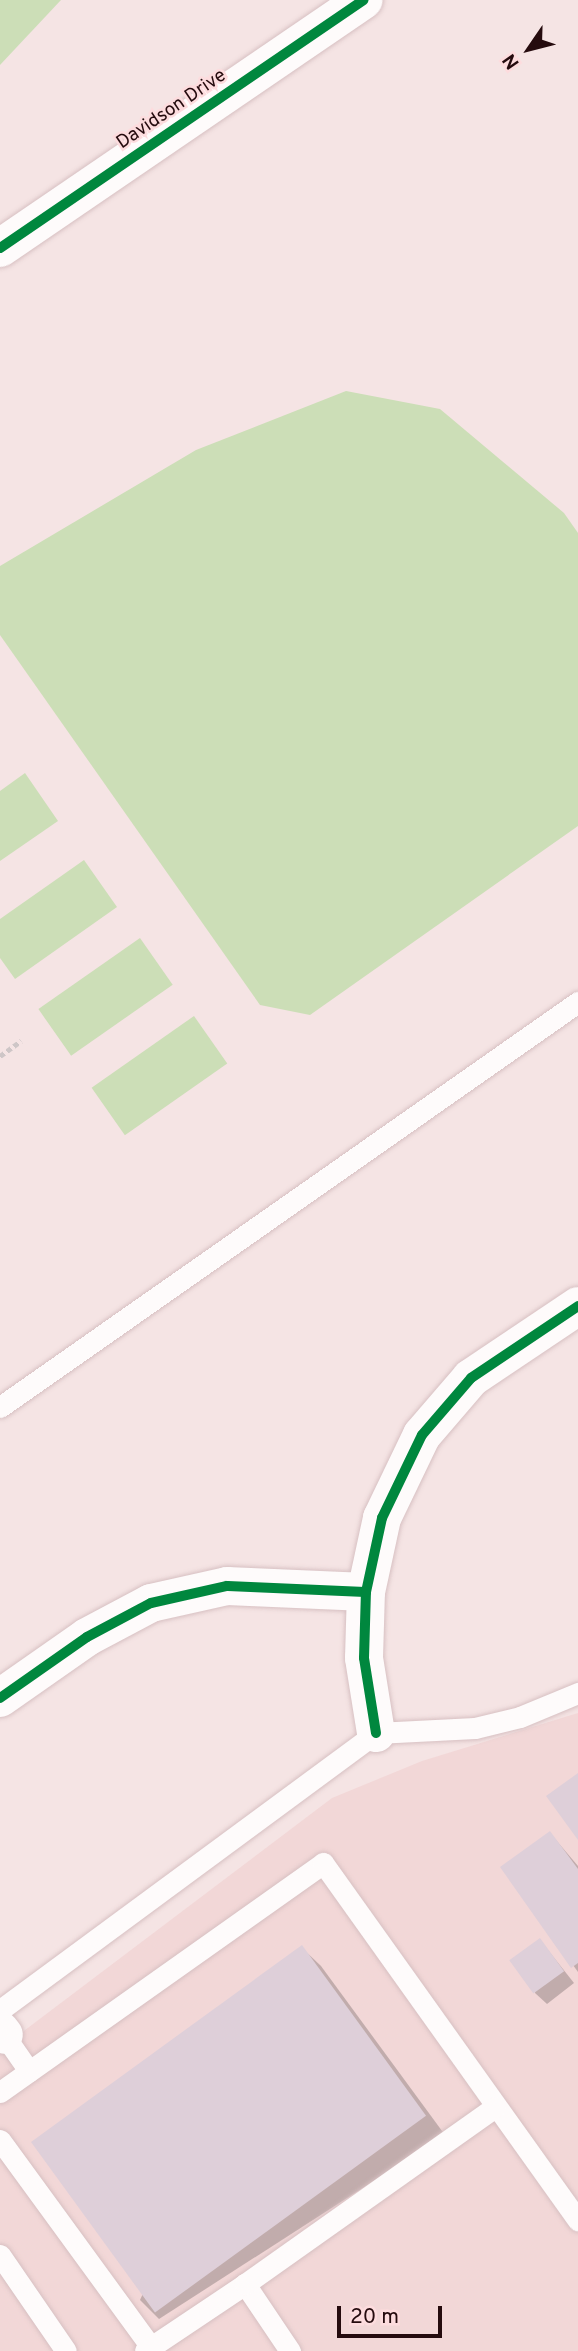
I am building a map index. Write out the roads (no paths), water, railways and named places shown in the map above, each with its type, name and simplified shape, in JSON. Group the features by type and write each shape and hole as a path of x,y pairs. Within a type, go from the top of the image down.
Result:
{"street":[{"name":"Davidson Drive","path":"0,248 364,0"},
{"path":"376,1733 364,1658 366,1592 382,1518 422,1435 471,1378 578,1306"},
{"path":"0,1698 87,1637 151,1603 227,1586 366,1592"}],"lane":[{"path":"0,1406 578,1002"},
{"path":"29,2071 1,2025 376,1733 475,1728 520,1717 578,1693"},
{"path":"0,2092 323,1863 578,2220"},
{"path":"0,2140 148,2349 245,2284 495,2107"},
{"path":"0,2255 66,2351"},
{"path":"245,2284 290,2351"}]}
